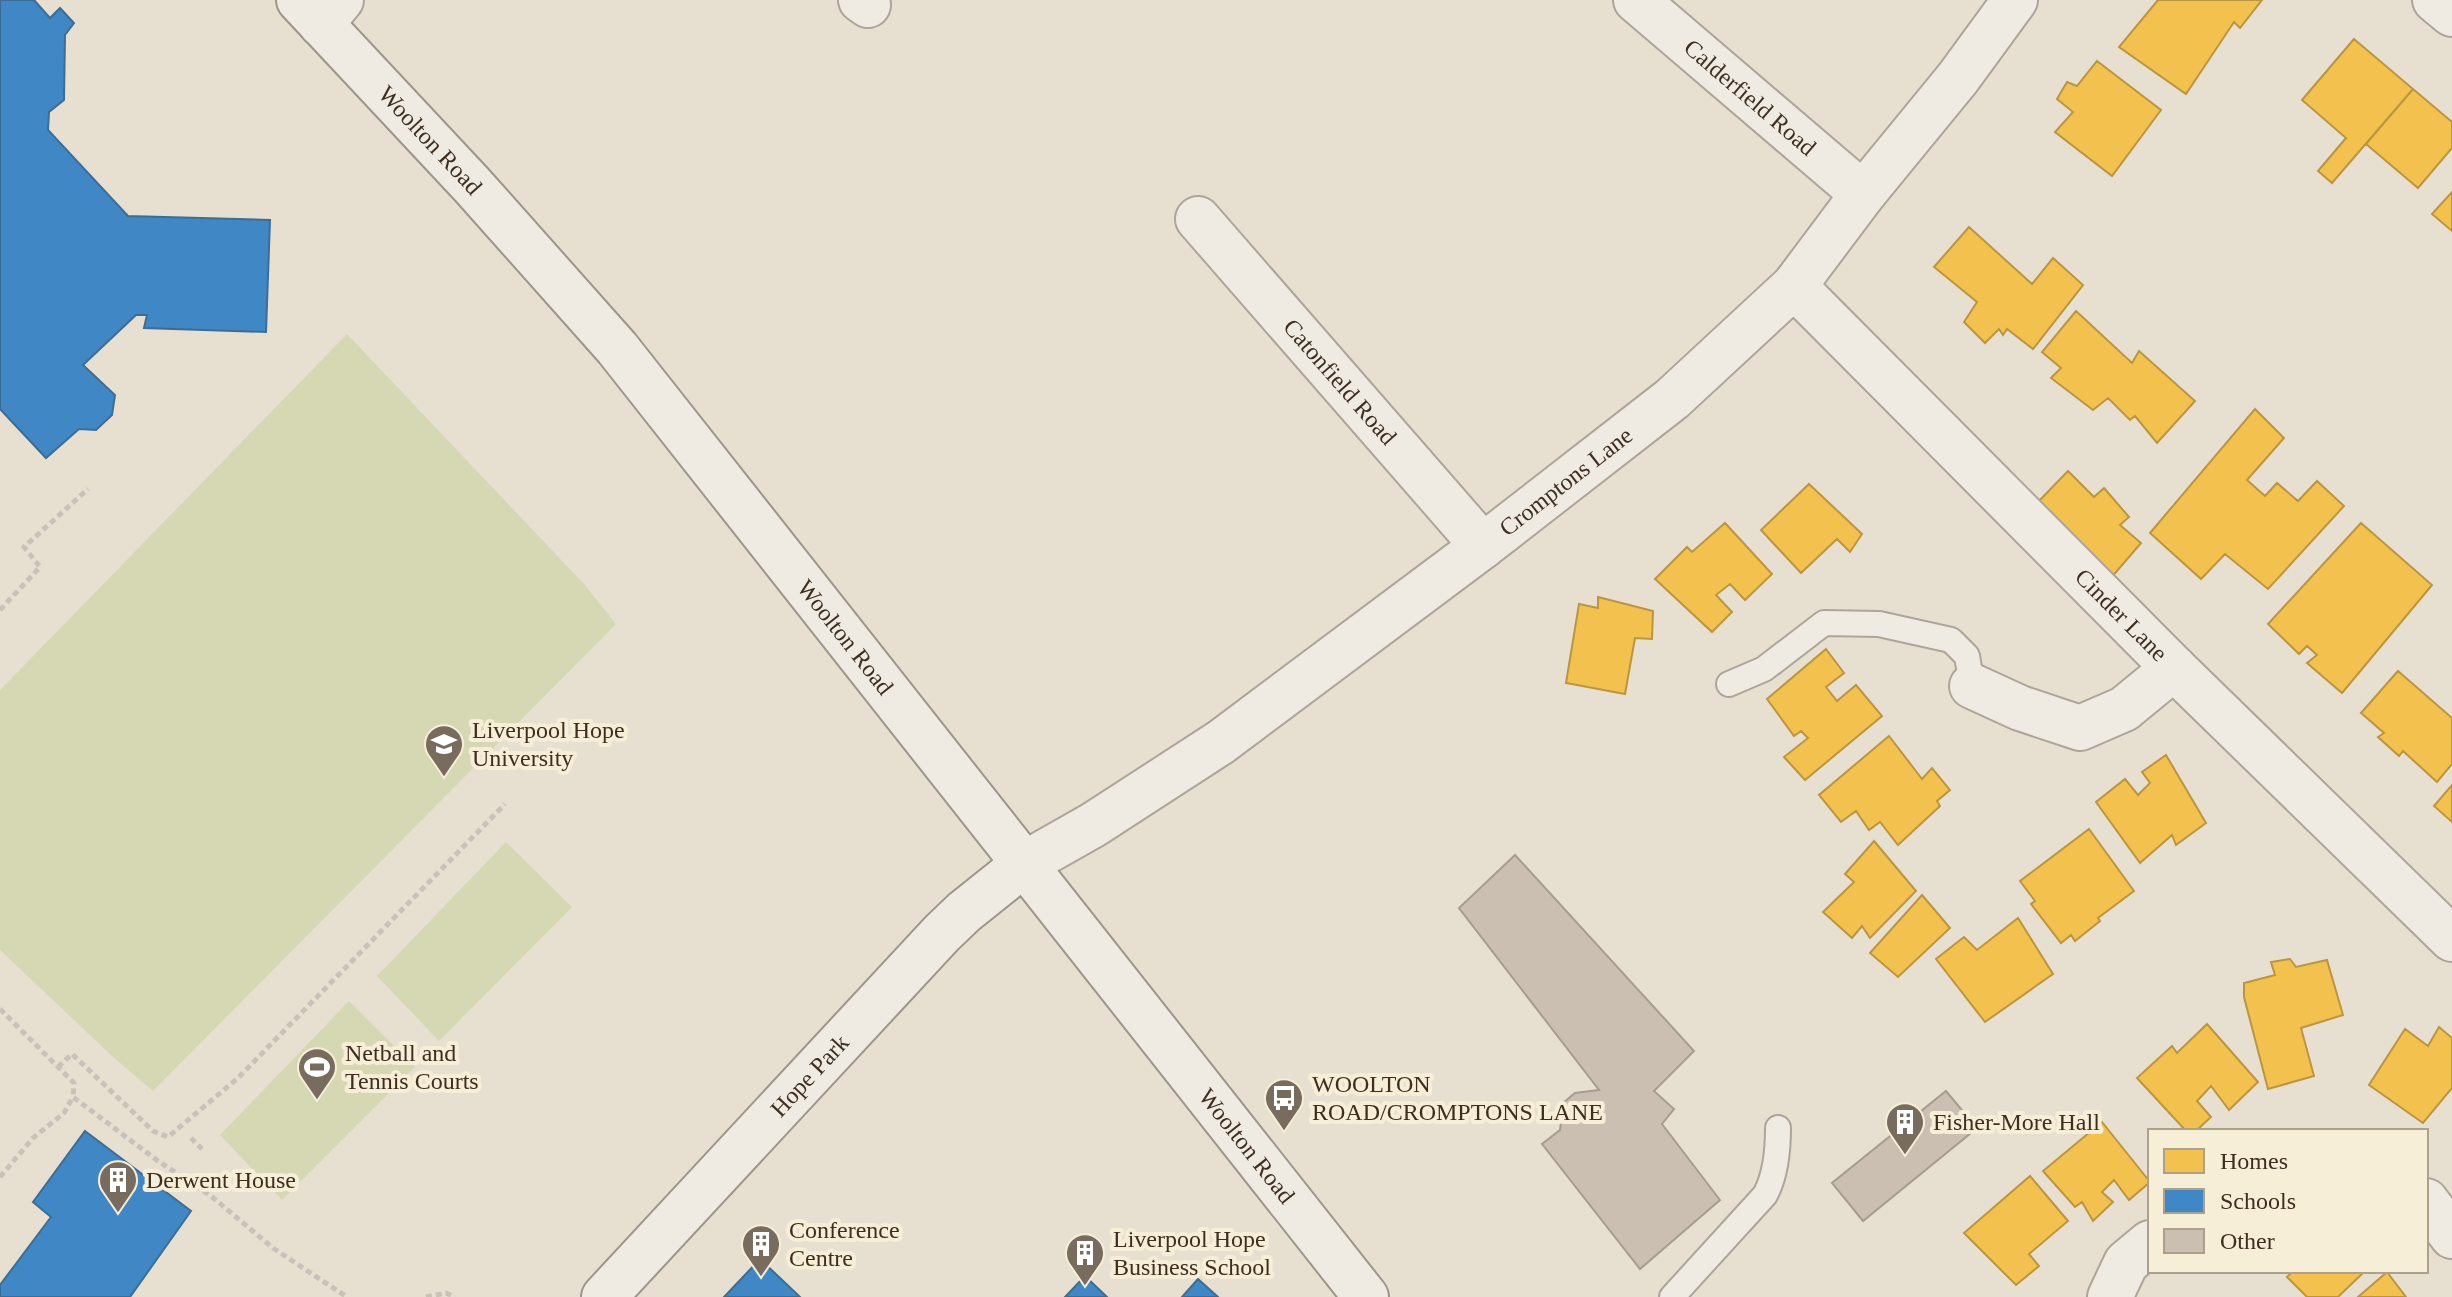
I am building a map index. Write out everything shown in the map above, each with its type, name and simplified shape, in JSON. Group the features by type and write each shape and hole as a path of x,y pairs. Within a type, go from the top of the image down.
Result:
{"street":[{"name":"Calderfield Road","path":"1636,0 1863,194"},
{"name":"Cromptons Lane","path":"1024,864 1093,825 1221,742 1483,546 1672,399 1794,286 1863,194 1958,78 2015,0"},
{"path":"2435,0 2452,14"},
{"name":"Woolton Road","path":"321,8 617,348 1366,1297"},
{"name":"Catonfield Road","path":"1198,219 1483,546"},
{"name":"Cinder Lane","path":"1794,286 2174,668 2452,939"},
{"path":"1972,686 2020,708 2080,728 2124,709 2174,668"},
{"name":"Hope Park","path":"604,1297 942,933 1024,864"},
{"path":"2428,1204 2452,1236"},
{"path":"2110,1297 2126,1263 2148,1245"}],"lane":[{"path":"1729,684 1764,669 1824,623 1879,624 1951,640 1967,656 1972,686"},
{"path":"1672,1297 1765,1195 1775,1166 1778,1128"}],"path":[{"path":"0,610 40,567 24,547 88,489"},
{"path":"58,1067 72,1054 153,1131 168,1137 238,1078 505,804"},
{"path":"0,1009 74,1083 73,1097 64,1113 33,1138 0,1177"},
{"path":"73,1097 158,1161 211,1196 273,1248 347,1297"},
{"path":"191,1138 202,1149"},
{"path":"426,1297 446,1293 455,1297"}],"green space":[{"path":"347,334 584,584 616,624 153,1091 0,950 0,690"},
{"path":"506,842 572,907 439,1041 377,976"},
{"name":"Netball and Tennis Courts","path":"349,1001 415,1067 282,1200 220,1135"}],"building: Homes":[{"path":"2158,0 2262,0 2240,28 2234,22 2186,94 2119,47"},
{"path":"2354,39 2413,89 2332,183 2318,171 2346,138 2302,100"},
{"path":"2097,61 2161,110 2112,176 2055,132 2073,112 2057,99 2067,82 2077,86"},
{"path":"2413,89 2452,122 2452,148 2418,188 2366,144"},
{"path":"2452,192 2452,231 2432,214"},
{"path":"1969,227 2032,284 2053,258 2083,285 2033,349 2007,329 2003,335 1999,329 1985,343 1964,322 1977,302 1934,267"},
{"path":"2076,311 2132,363 2139,351 2195,401 2157,443 2135,416 2130,420 2108,398 2093,410 2051,378 2061,368 2042,352"},
{"path":"2255,409 2284,438 2247,480 2265,496 2277,483 2298,501 2317,481 2344,506 2268,589 2225,554 2201,579 2150,533"},
{"path":"2068,471 2094,497 2104,488 2129,517 2120,525 2141,543 2111,578 2037,503"},
{"path":"1809,484 1862,534 1850,552 1837,539 1801,573 1761,530"},
{"path":"1725,523 1772,574 1745,600 1730,584 1716,595 1732,612 1712,632 1655,579 1687,547 1692,552"},
{"path":"2361,523 2432,585 2342,693 2307,663 2317,655 2307,646 2299,654 2268,624"},
{"path":"1598,597 1653,611 1652,639 1635,638 1625,694 1566,683 1579,604 1598,608"},
{"path":"1826,649 1844,673 1826,687 1837,701 1856,685 1882,716 1805,780 1784,757 1808,738 1801,731 1794,736 1767,699"},
{"path":"2398,671 2452,718 2452,764 2437,782 2403,751 2399,756 2378,737 2384,733 2361,713"},
{"path":"1889,736 1922,779 1932,768 1950,790 1937,801 1940,806 1898,845 1880,822 1869,830 1856,811 1841,822 1819,795"},
{"path":"2166,755 2206,823 2176,845 2172,835 2140,863 2096,802 2125,779 2138,795 2150,783 2142,772"},
{"path":"2452,785 2452,822 2434,806"},
{"path":"2089,829 2134,891 2098,918 2100,921 2075,941 2071,935 2061,943 2031,904 2035,901 2020,881"},
{"path":"1874,841 1916,891 1870,938 1862,926 1852,938 1823,912 1854,882 1845,874"},
{"path":"1922,895 1950,928 1898,977 1870,953"},
{"path":"2018,918 2053,974 1985,1022 1936,959 1964,937 1977,950"},
{"path":"2290,959 2296,967 2327,960 2343,1015 2301,1028 2314,1076 2268,1089 2244,997 2244,983 2275,975 2271,962"},
{"path":"2207,1024 2258,1082 2229,1110 2211,1086 2197,1101 2211,1117 2198,1129 2184,1129 2137,1078 2172,1046 2177,1053"},
{"path":"2439,1027 2452,1038 2452,1088 2423,1123 2369,1085 2405,1029 2428,1046"},
{"path":"2102,1122 2148,1180 2148,1184 2129,1200 2114,1180 2102,1192 2113,1202 2093,1221 2082,1202 2075,1207 2043,1171"},
{"path":"2030,1176 2068,1221 2029,1254 2039,1266 2016,1285 1964,1233"},
{"path":"2291,1273 2363,1273 2338,1297 2307,1297 2287,1277"},
{"path":"2388,1273 2406,1297 2358,1297"}],"building: Schools":[{"path":"0,0 34,0 50,18 60,8 74,23 65,35 64,100 49,112 48,130 128,216 270,220 266,332 144,328 147,315 136,315 83,365 115,395 112,415 96,430 79,429 46,458 0,409"},
{"name":"Derwent House","path":"85,1131 191,1211 130,1297 0,1297 0,1285 51,1217 33,1202"},
{"name":"Conference Centre","path":"760,1259 800,1297 724,1297"},
{"name":"Liverpool Hope Business School","path":"1085,1276 1107,1297 1065,1297"},
{"name":"Liverpool Hope Business School","path":"1198,1279 1218,1297 1182,1297"}],"building: Other":[{"path":"1515,855 1694,1051 1654,1091 1674,1109 1662,1124 1720,1200 1640,1269 1542,1144 1560,1130 1563,1103 1575,1093 1599,1090 1459,908"},
{"name":"Fisher-More Hall","path":"1946,1091 1977,1128 1863,1221 1832,1183"}],"place":[{"name":"Liverpool Hope University","path":"444,778"},
{"name":"Netball and Tennis Courts","path":"317,1101"},
{"name":"WOOLTON ROAD/CROMPTONS LANE","path":"1284,1132"},
{"name":"Fisher-More Hall","path":"1905,1156"},
{"name":"Derwent House","path":"118,1214"},
{"name":"Conference Centre","path":"761,1278"},
{"name":"Liverpool Hope Business School","path":"1085,1287"}]}
